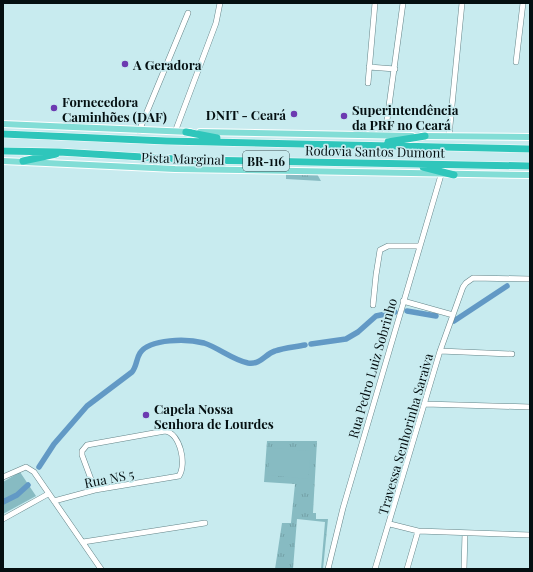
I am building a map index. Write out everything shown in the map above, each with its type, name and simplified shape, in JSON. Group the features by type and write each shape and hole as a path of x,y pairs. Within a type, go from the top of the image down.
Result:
{"highway":[{"path":"186,132 234,143"},
{"name":"Rodovia Santos Dumont","path":"3,134 234,143 530,149"},
{"path":"370,145 425,136"},
{"name":"Rodovia Santos Dumont","path":"3,151 60,152 193,160 530,166"},
{"path":"23,161 47,157 60,152"},
{"path":"415,164 454,175"}],"main road":[{"name":"Pista Marginal","path":"3,124 175,132 530,137"},
{"name":"Pista Marginal","path":"3,161 175,169 441,175 530,175"}],"street":[{"path":"175,132 216,23 220,3"},
{"path":"368,83 374,3"},
{"path":"385,136 403,3"},
{"path":"450,136 462,3"},
{"path":"516,62 523,3"},
{"path":"139,131 188,13"},
{"path":"370,67 395,69"},
{"name":"Rua Pedro Luiz Sobrinho","path":"328,569 343,508 418,246 441,175"},
{"path":"373,306 380,250 388,246 418,246"},
{"path":"440,351 466,282 473,278 530,279"},
{"path":"403,301 453,315"},
{"name":"Travessa Senhorinha Saraiva","path":"375,569 390,524 440,351 512,354"},
{"path":"425,404 530,407"},
{"name":"Rua NS 5","path":"54,501 95,490 179,476 183,466 179,444 171,433 165,430 91,443 85,446 82,455 95,490"},
{"path":"3,477 22,467 26,467 34,472 101,569"},
{"path":"3,518 48,494"},
{"path":"83,542 205,523"},
{"path":"390,524 418,531 530,535"},
{"path":"407,569 418,531"},
{"path":"464,569 465,533"}],"green space":[{"path":"286,173 317,174 321,181 286,179"},
{"path":"267,441 317,441 313,513 316,513 316,519 328,519 323,569 321,569 325,522 297,519 293,569 275,569 282,523 291,523 295,484 264,482"},
{"path":"270,448 311,451 308,479 268,475"},
{"path":"20,472 36,496 3,514 3,482"}],"waterway":[{"path":"454,321 507,286"},
{"path":"407,311 436,316"},
{"path":"311,344 346,339 358,332 376,316 395,312"},
{"path":"39,467 54,444 87,406 132,372 140,353 145,348 160,342 179,340 197,342 210,345 231,357 252,363 260,361 272,352 305,345"},
{"path":"3,502 17,495 28,485"}],"place":[{"name":"A Geradora","path":"125,64"},
{"name":"Fornecedora Caminhões (DAF)","path":"54,108"},
{"name":"DNIT - Ceará","path":"294,114"},
{"name":"Superintendência da PRF no Ceará","path":"344,116"},
{"name":"Capela Nossa Senhora de Lourdes","path":"146,415"}]}
